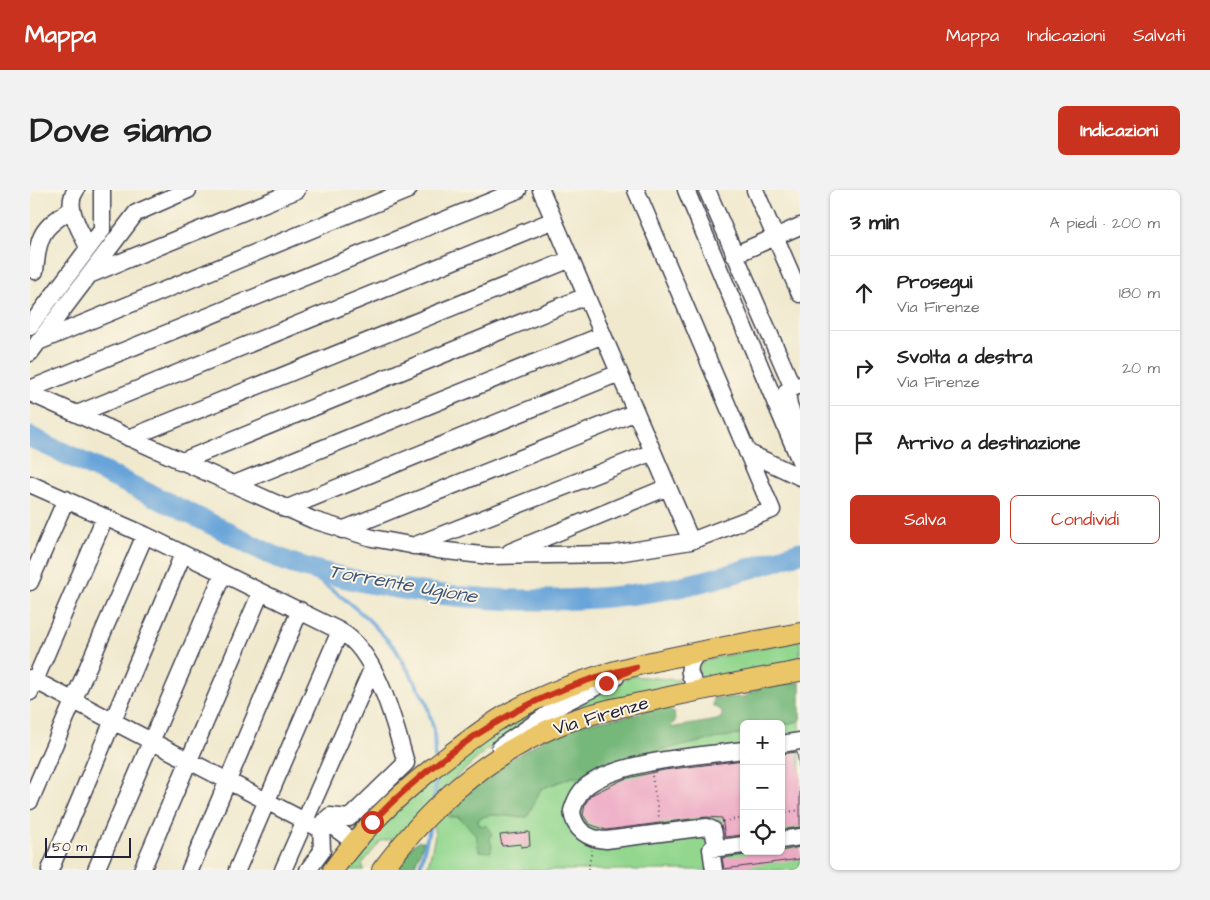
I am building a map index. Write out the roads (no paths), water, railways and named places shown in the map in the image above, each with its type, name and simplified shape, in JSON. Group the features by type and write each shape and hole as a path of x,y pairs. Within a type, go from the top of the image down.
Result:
{"main road":[{"name":"Via Firenze","path":"333,870 354,842 398,796 454,752 512,712 550,693 593,678 698,653 800,633"},
{"name":"Via Firenze","path":"382,870 429,813 452,791 519,746 565,723 610,709 800,671"}],"street":[{"path":"76,190 72,210 88,248"},
{"path":"30,326 102,230 102,190"},
{"path":"34,347 136,213 188,190"},
{"path":"88,276 297,190"},
{"path":"34,347 408,190"},
{"path":"30,389 518,190"},
{"path":"541,190 691,541"},
{"path":"30,393 285,509 342,530 413,546 501,556 612,554 691,541 772,510 636,190"},
{"path":"686,190 800,461"},
{"path":"707,190 734,255 796,386 787,391 789,406 800,433"},
{"path":"755,190 800,294"},
{"path":"35,271 38,240 51,222 72,210"},
{"path":"77,414 554,220"},
{"path":"734,255 800,226"},
{"path":"129,438 571,259"},
{"path":"180,462 586,296"},
{"path":"232,485 602,335"},
{"path":"285,509 619,373"},
{"path":"342,530 636,412"},
{"path":"413,546 653,452"},
{"path":"747,452 800,477"},
{"path":"30,484 144,535 347,634 372,669 390,708 406,763 349,818 330,816 321,825 322,851 308,870"},
{"path":"501,556 668,487"},
{"path":"30,582 66,500"},
{"path":"105,517 32,684 73,700 113,720 322,830"},
{"path":"30,800 144,535"},
{"path":"50,870 182,554"},
{"path":"96,870 223,574"},
{"path":"142,870 261,592"},
{"path":"190,870 300,610"},
{"path":"238,870 340,630"},
{"path":"698,653 690,662 689,669 693,682 700,690"},
{"name":"Via Firenze","path":"452,791 482,760 548,713 636,667"},
{"path":"283,870 372,669"},
{"path":"785,744 800,742"},
{"path":"717,848 713,830 707,827 606,840 587,836 577,826 572,811 578,795 588,785 615,770 740,751"},
{"path":"322,830 330,825 354,842"},
{"path":"785,839 800,837"},
{"path":"714,870 711,849 740,845"}],"waterway":[{"name":"Torrente Ugione","path":"30,437 265,552 297,565 390,587 438,594 487,598 584,599 679,587 710,580 800,552"},
{"path":"296,564 342,597 368,619 395,648 426,701 434,730 435,757"},
{"path":"434,799 437,774"},
{"path":"419,870 430,826"}]}
